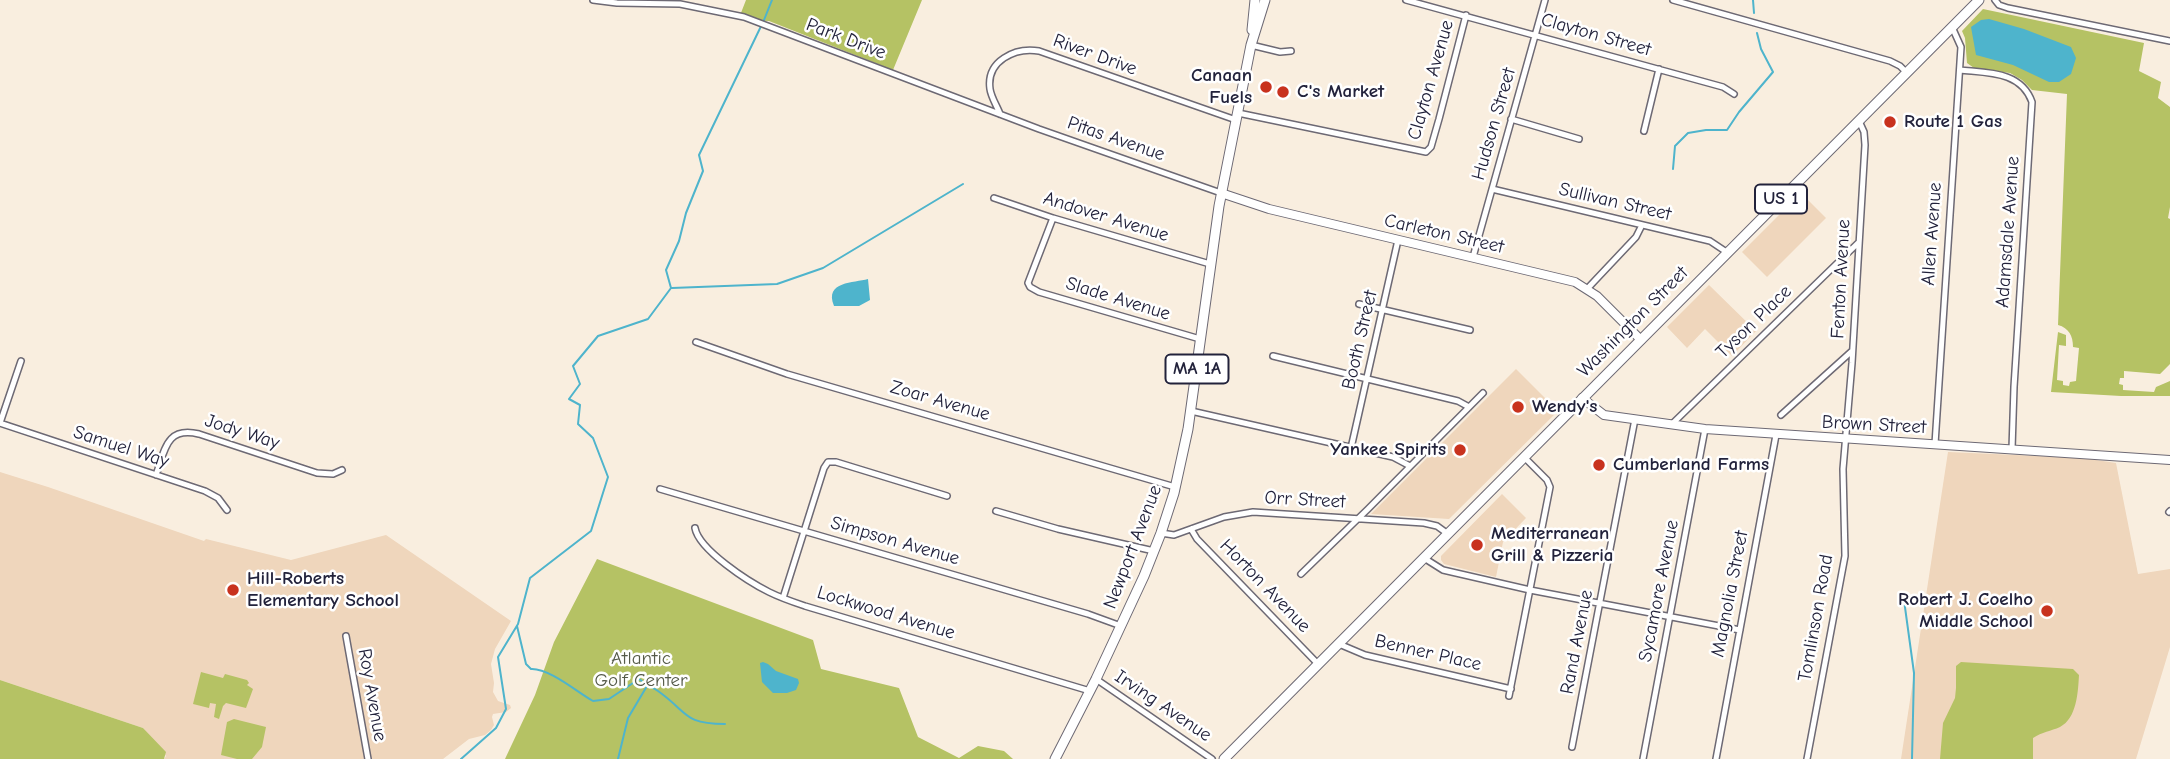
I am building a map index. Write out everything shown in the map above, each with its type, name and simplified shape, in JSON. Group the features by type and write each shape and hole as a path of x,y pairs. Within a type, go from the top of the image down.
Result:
{"main road":[{"name":"Newport Avenue","path":"1251,46 1255,0"},
{"name":"Newport Avenue","path":"1055,759 1121,626 1161,533 1175,487 1191,411 1222,193 1251,46 1265,0"},
{"name":"Washington Street","path":"1224,759 1979,0"}],"street":[{"name":"Park Drive","path":"593,0 617,3 680,2 744,17 1000,114"},
{"name":"Clayton Street","path":"1406,0 1659,69 1723,88 1734,94"},
{"name":"Hudson Street","path":"1473,257 1545,0"},
{"path":"1674,0 1890,61 1900,65 1908,73"},
{"path":"1705,9 1707,0"},
{"path":"1994,0 1999,5 2012,9 2170,41"},
{"name":"Clayton Avenue","path":"1237,117 1426,152 1431,147 1466,15"},
{"name":"Allen Avenue","path":"1935,444 1961,47 1952,27"},
{"path":"1251,46 1280,52 1291,51"},
{"name":"River Drive","path":"1000,114 990,92 989,76 1008,54 1028,50 1039,51 1237,117"},
{"path":"1644,131 1659,69"},
{"name":"Adamsdale Avenue","path":"1960,70 2000,74 2011,78 2021,84 2032,102 2012,449"},
{"name":"Pitas Avenue","path":"1000,114 1222,193"},
{"path":"1511,119 1579,139"},
{"name":"Fenton Avenue","path":"1846,439 1865,145 1864,132 1859,121"},
{"name":"Sullivan Street","path":"1492,189 1715,242 1728,253"},
{"name":"Carleton Street","path":"1222,193 1269,209 1567,280 1587,289 1603,301 1641,340"},
{"name":"Andover Avenue","path":"994,198 1052,218 1210,264"},
{"name":"Slade Avenue","path":"1052,218 1028,285 1039,292 1200,339"},
{"path":"1587,289 1636,237 1642,225"},
{"name":"Booth Street","path":"1351,448 1398,240"},
{"name":"Tyson Place","path":"1672,424 1858,243"},
{"path":"1359,304 1470,330"},
{"name":"Zoar Avenue","path":"696,342 787,374 1175,487"},
{"path":"1780,415 1852,351"},
{"path":"1273,356 1458,401 1469,407"},
{"path":"0,423 21,361"},
{"path":"1301,574 1483,393"},
{"name":"Brown Street","path":"1583,398 1604,415 1705,429 2170,460"},
{"path":"1191,411 1398,459 1410,466"},
{"name":"Rand Avenue","path":"1572,747 1635,419"},
{"name":"Samuel Way","path":"0,423 212,494 227,510"},
{"name":"Sycamore Avenue","path":"1643,759 1705,429"},
{"name":"Jody Way","path":"156,475 168,442 182,432 199,434 317,473 333,474 342,470"},
{"name":"Magnolia Street","path":"1716,759 1776,435"},
{"name":"Tomlinson Road","path":"1807,759 1845,556 1843,469 1846,439"},
{"path":"1509,696 1550,487 1547,480 1524,457"},
{"path":"783,598 824,468 828,463 836,462 947,496"},
{"name":"Simpson Avenue","path":"660,489 1094,615 1121,626"},
{"path":"996,511 1058,529 1154,551"},
{"name":"Orr Street","path":"1161,533 1174,535 1224,517 1254,513 1424,523 1437,526 1448,534"},
{"name":"Lockwood Avenue","path":"695,528 701,541 719,558 759,586 783,598 1090,691"},
{"name":"Horton Avenue","path":"1191,529 1197,539 1318,664"},
{"path":"1424,558 1443,570 1530,590 1740,630"},
{"name":"Roy Avenue","path":"346,636 368,759"},
{"name":"Benner Place","path":"1339,644 1365,655 1511,688"},
{"name":"Irving Avenue","path":"1096,679 1212,759"}],"shaded area":[{"path":"1801,193 1826,218 1767,277 1742,252"},
{"path":"1709,285 1756,331 1732,356 1705,329 1687,348 1667,327"},
{"path":"1516,369 1557,412 1449,519 1371,514"},
{"name":"Robert J. Coelho Middle School","path":"1948,452 2083,458 2116,463 2138,574 2170,569 2170,647 2136,759 1901,759"},
{"name":"Hill-Roberts Elementary School","path":"0,472 204,541 206,539 291,560 386,535 511,621 495,649 491,664 493,692 498,701 510,705 511,708 506,712 493,714 494,725 485,735 469,739 443,759 164,759 166,756 143,728 0,680"},
{"path":"1502,494 1526,518 1503,542 1496,577 1444,564 1441,556"}],"green space":[{"path":"746,0 922,0 893,70 769,21 739,18"},
{"path":"1983,9 2144,43 2139,71 2161,82 2158,98 2170,107 2170,364 2160,374 2124,371 2124,378 2120,378 2119,384 2123,385 2123,390 2154,392 2156,387 2170,381 2170,396 2051,392 2058,332 2066,335 2066,346 2059,345 2057,380 2063,381 2063,385 2069,386 2070,382 2076,381 2079,348 2073,347 2070,333 2058,325 2067,94 2032,90 2010,73 1974,68 1967,63 1962,31"},
{"name":"Atlantic Golf Center","path":"597,559 813,640 821,669 899,688 918,737 959,758 978,746 1004,751 1013,759 505,759 535,695 554,642"},
{"path":"1961,662 2073,669 2079,675 2073,711 2066,723 2033,738 2033,759 1940,759 1943,723 1955,698 1956,666"},
{"path":"201,672 223,678 225,674 247,680 247,685 253,689 246,708 226,703 219,719 214,717 216,704 210,703 209,708 193,704"},
{"path":"0,680 143,728 166,752 164,759 0,759"},
{"path":"234,719 266,727 262,747 252,759 221,755 227,722"}],"water":[{"path":"1989,19 2071,47 2076,58 2071,74 2059,82 2049,82 2013,65 1976,55 1971,27 1981,20"},
{"path":"868,279 870,300 859,306 834,306 833,292 837,288"},
{"path":"763,662 776,671 798,679 796,690 773,693 762,682 760,663"}],"waterway":[{"path":"461,759 496,728 506,709 498,657 518,624 530,578 591,531 608,477 593,438 578,424 580,405 569,399 580,384 573,366 598,336 648,319 671,288 666,270 703,171 699,155 772,0"},
{"path":"1753,0 1754,13"},
{"path":"1673,169 1675,146 1688,133 1727,130 1773,72 1761,49 1757,33"},
{"path":"672,288 777,284 823,268 963,184"},
{"path":"1904,600 1914,673 1912,759"},
{"path":"517,626 526,664 531,669 554,676 593,701 609,699 639,679 687,716 701,722 725,724"},
{"path":"618,759 628,718 647,686"}],"place":[{"name":"Canaan Fuels","path":"1266,87"},
{"name":"C's Market","path":"1283,92"},
{"name":"Route 1 Gas","path":"1890,122"},
{"name":"Wendy's","path":"1518,407"},
{"name":"Yankee Spirits","path":"1460,450"},
{"name":"Cumberland Farms","path":"1599,465"},
{"name":"Mediterranean Grill & Pizzeria","path":"1477,545"},
{"name":"Hill-Roberts Elementary School","path":"233,590"},
{"name":"Robert J. Coelho Middle School","path":"2047,611"}]}
